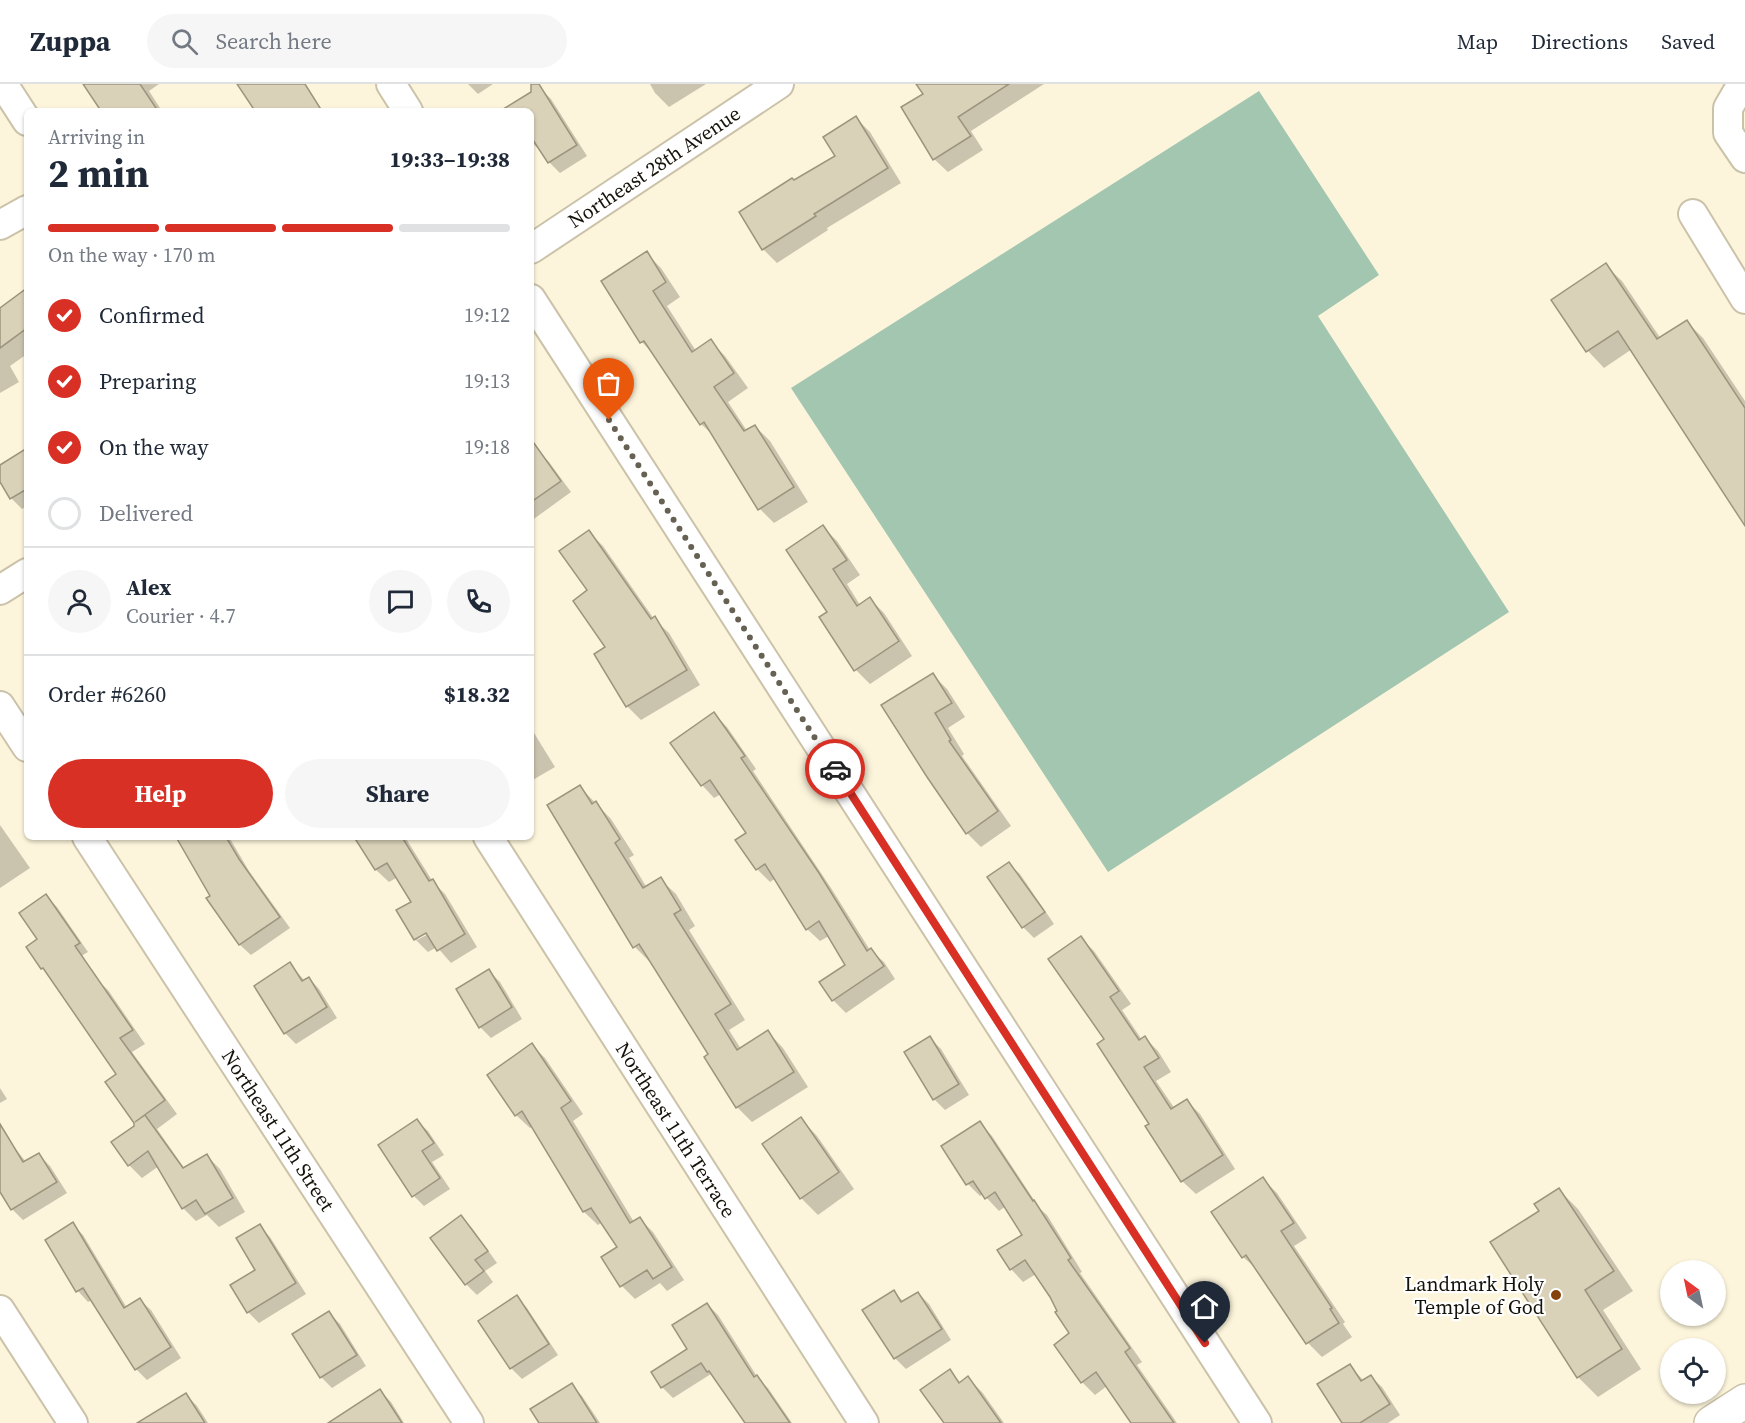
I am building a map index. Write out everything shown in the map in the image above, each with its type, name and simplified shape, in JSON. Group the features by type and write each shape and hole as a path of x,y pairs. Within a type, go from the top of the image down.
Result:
{"street":[{"path":"3,84 24,116"},
{"path":"391,84 406,108"},
{"name":"Northeast 28th Avenue","path":"534,247 779,84"},
{"path":"1742,84 1728,108 1728,132 1745,158"},
{"path":"0,225 24,212"},
{"path":"1693,214 1745,299"},
{"path":"534,304 1257,1423"},
{"path":"0,590 24,575"},
{"path":"0,706 24,742"},
{"name":"Northeast 11th Street","path":"89,840 469,1423"},
{"name":"Northeast 11th Terrace","path":"490,840 864,1423"},
{"path":"0,1310 73,1423"}],"green space":[{"path":"1259,91 1379,275 1318,316 1509,612 1108,872 791,388"}],"building":[{"path":"83,84 140,84 156,108 99,108"},
{"path":"237,84 305,84 320,108 253,108"},
{"path":"531,84 539,84 577,145 548,163 534,142 534,108 505,108 531,92"},
{"path":"916,84 1009,84 958,117 971,136 933,160 901,107 923,94"},
{"path":"856,116 888,168 814,214 816,216 762,250 739,212 792,178 794,180 835,156 823,137"},
{"path":"647,251 666,282 653,291 692,352 711,339 734,373 714,387 744,431 755,425 794,487 758,510 704,422 700,425 644,341 640,343 601,281"},
{"path":"1606,263 1657,339 1687,320 1745,408 1745,526 1618,331 1586,352 1551,300"},
{"path":"24,290 24,330 0,348 0,308"},
{"path":"534,443 561,481 534,500"},
{"path":"24,450 24,491 10,499 0,482 0,465"},
{"path":"823,525 847,560 833,569 857,606 870,597 899,641 854,671 819,617 827,612 786,550"},
{"path":"589,530 651,619 655,616 687,670 626,707 594,654 605,647 573,601 587,590 559,551"},
{"path":"933,673 952,703 935,713 951,740 949,741 998,811 966,834 881,705"},
{"path":"714,712 745,756 741,758 819,873 867,951 871,948 884,966 832,1001 819,982 845,965 819,921 806,930 765,864 756,870 735,840 746,833 710,780 701,786 670,743"},
{"path":"580,785 592,804 596,801 620,839 615,843 643,888 661,877 681,910 674,914 731,1004 715,1014 737,1050 768,1030 794,1072 736,1108 704,1057 708,1054 639,944 633,948 547,805"},
{"path":"178,840 228,840 280,917 239,945 206,898 210,896"},
{"path":"356,840 404,840 429,881 433,879 465,934 437,951 426,933 414,940 396,910 411,902 387,863 375,870"},
{"path":"1009,862 1045,912 1022,928 987,877"},
{"path":"46,894 80,943 75,946 133,1030 120,1038 165,1100 135,1122 145,1115 183,1168 207,1154 233,1198 205,1214 196,1200 182,1209 148,1151 128,1166 111,1142 134,1126 105,1082 116,1074 26,947 37,939 19,913"},
{"path":"1081,936 1119,991 1110,997 1139,1040 1145,1036 1159,1058 1144,1067 1171,1109 1187,1099 1223,1155 1181,1182 1145,1126 1149,1124 1097,1044 1104,1039 1048,959"},
{"path":"290,962 302,981 309,977 327,1007 284,1034 254,986"},
{"path":"489,969 512,1007 479,1028 456,989"},
{"path":"930,1036 959,1084 933,1100 904,1052"},
{"path":"532,1043 571,1101 561,1108 630,1223 640,1217 672,1267 653,1279 647,1270 620,1287 601,1257 617,1247 591,1208 583,1212 522,1111 515,1116 487,1075"},
{"path":"801,1117 839,1172 800,1199 762,1144"},
{"path":"417,1119 434,1143 422,1151 440,1178 412,1197 378,1145"},
{"path":"980,1121 1071,1258 1068,1260 1130,1348 1125,1352 1174,1423 1131,1423 1096,1372 1081,1383 1054,1345 1069,1333 1055,1312 1057,1311 1050,1297 1025,1260 1010,1270 997,1250 1022,1235 995,1192 985,1199 973,1181 966,1185 941,1146"},
{"path":"0,1124 23,1162 39,1153 57,1182 11,1210 0,1192"},
{"path":"1263,1177 1294,1223 1281,1231 1332,1308 1330,1309 1339,1323 1306,1344 1246,1255 1242,1258 1211,1212"},
{"name":"Landmark Holy Temple of God","path":"1559,1188 1614,1271 1585,1290 1622,1349 1577,1378 1490,1242 1539,1211 1534,1204"},
{"path":"461,1215 488,1251 475,1260 484,1271 465,1285 430,1238"},
{"path":"73,1222 124,1308 140,1298 171,1347 135,1370 83,1288 76,1292 45,1240"},
{"path":"260,1224 296,1283 247,1313 230,1285 255,1270 236,1238"},
{"path":"894,1290 901,1302 918,1292 942,1329 894,1359 862,1310"},
{"path":"517,1295 549,1344 510,1369 478,1321"},
{"path":"707,1303 754,1377 757,1375 790,1423 745,1423 701,1363 661,1388 651,1372 687,1349 672,1325"},
{"path":"329,1311 357,1355 320,1378 292,1334"},
{"path":"1350,1364 1361,1381 1371,1375 1390,1404 1360,1423 1342,1423 1317,1384"},
{"path":"950,1369 959,1383 968,1376 1001,1423 944,1423 920,1390"},
{"path":"572,1383 597,1423 539,1423 530,1409"},
{"path":"380,1389 402,1423 328,1423"},
{"path":"186,1393 205,1423 137,1423"}],"way so far":[{"path":"609,420 835,769"}],"place":[{"name":"Landmark Holy Temple of God","path":"1556,1295"}],"route":[{"path":"835,769 1205,1343"}]}
